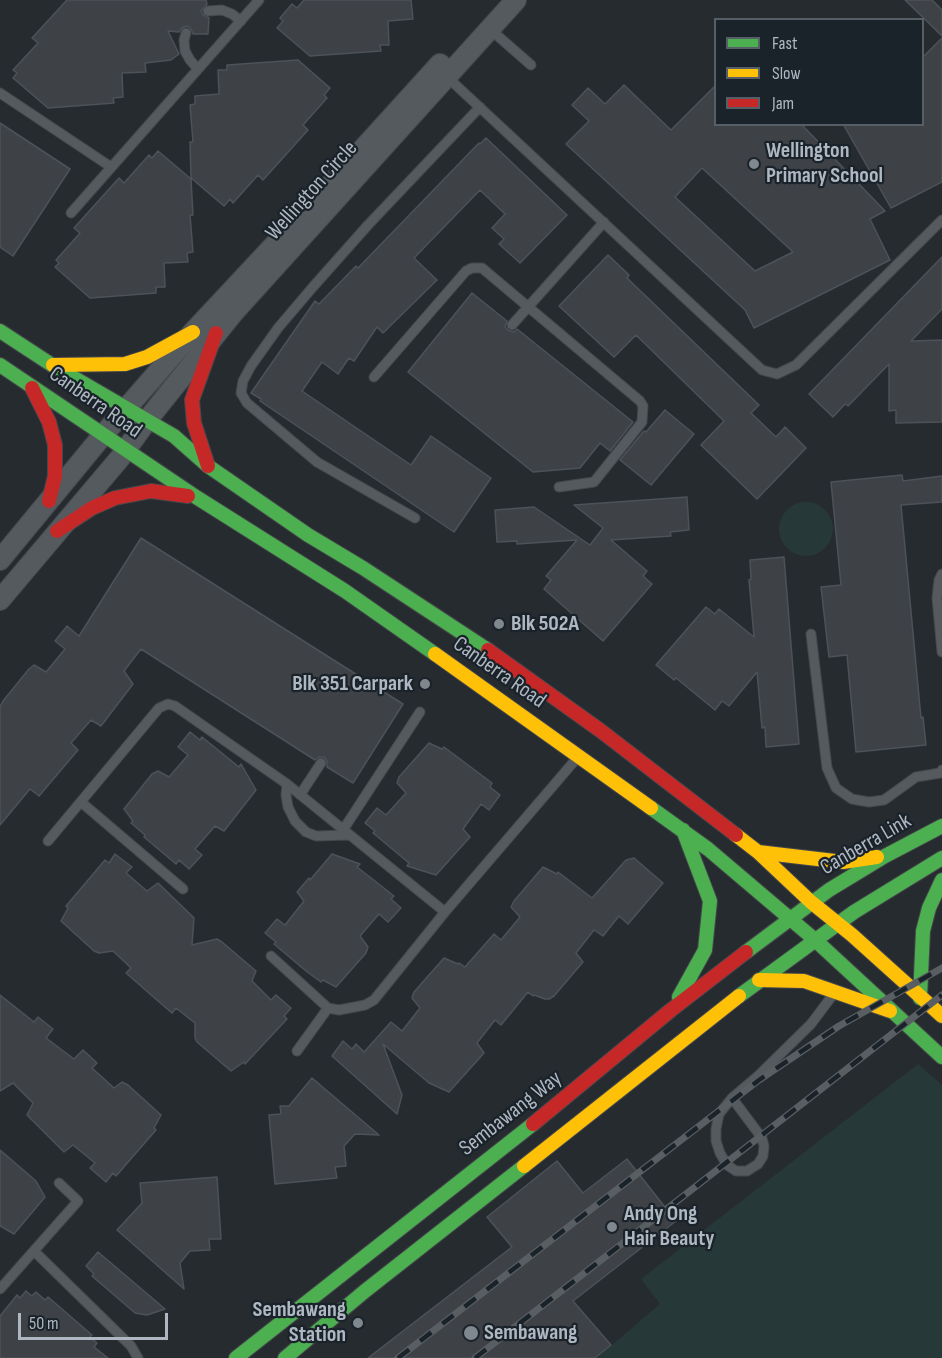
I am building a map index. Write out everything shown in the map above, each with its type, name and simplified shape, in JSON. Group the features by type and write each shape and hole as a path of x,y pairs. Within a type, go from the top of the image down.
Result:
{"main road":[{"name":"Canberra Road","path":"0,331 52,365 174,436 208,466 308,535 477,642 601,731 758,852 942,1016"},
{"path":"52,365 125,364 147,357 193,332"},
{"path":"208,466 194,423 192,400 216,333"},
{"name":"Canberra Road","path":"0,365 195,497 345,591 683,830 814,939 942,1057"},
{"path":"30,384 49,422 55,445 55,476 49,501"},
{"path":"57,531 92,508 115,498 151,491 195,497"},
{"name":"Canberra Link","path":"812,902 885,856 942,826"},
{"path":"671,1010 705,951 710,901 683,830"},
{"path":"758,852 843,862 885,856"},
{"path":"285,1358 365,1291 759,980 814,939 899,883 942,858"},
{"path":"920,998 923,932 929,908 942,880"},
{"name":"Sembawang Way","path":"236,1358 555,1106 671,1010 812,902"},
{"path":"759,980 804,981 890,1011"}],"street":[{"name":"Wellington Circle","path":"0,560 103,435 193,332 330,186 442,72 491,30 505,3"},
{"name":"Wellington Circle","path":"0,600 125,450 216,333 442,72 505,3"}],"lane":[{"path":"71,213 259,0"},
{"path":"208,11 222,10 241,21"},
{"path":"491,30 531,65"},
{"path":"186,33 185,51 197,68"},
{"path":"442,72 762,370 777,374 796,365 942,220"},
{"path":"1,96 111,166"},
{"path":"415,518 317,462 247,403 241,393 251,366 278,328 368,225 480,108"},
{"path":"512,326 604,222"},
{"path":"374,376 466,271 472,268 482,268 640,401 643,406 642,422 594,482 560,487"},
{"path":"942,574 937,598 942,652"},
{"path":"811,634 827,768 836,788 852,799 869,802 884,800 916,777 940,773 942,770"},
{"path":"48,841 159,708 168,704 175,706 287,784 445,912"},
{"path":"287,784 288,807 295,821 306,832 328,837 346,832 420,712"},
{"path":"271,956 328,1008 339,1010 365,1005 374,1000 445,912 579,756"},
{"path":"300,795 321,763"},
{"path":"81,802 183,889"},
{"path":"732,1098 762,1138 764,1146 763,1156 758,1164 747,1171 736,1171 727,1165 716,1141 720,1114 732,1098 811,1024 831,999 834,991"},
{"path":"297,1051 328,1008"},
{"path":"0,1289 78,1201 59,1183"},
{"path":"34,1251 131,1346 138,1358"}],"shaded area":[{"path":"801,502 811,502 821,506 829,514 833,529 829,544 821,552 811,556 801,556 791,552 783,544 779,534 779,524 783,514 791,506"},
{"path":"918,1064 942,1085 942,1358 597,1358 660,1304 641,1279"}],"building":[{"path":"67,0 206,0 207,4 201,11 209,18 208,34 193,34 187,26 179,32 168,31 179,54 171,60 145,63 146,72 122,73 123,97 113,98 114,103 48,108 13,78 17,73 13,70 38,43 32,38"},
{"path":"304,0 411,0 413,19 388,21 389,45 380,45 381,51 310,56 277,28 283,21 280,18 292,4 297,8"},
{"path":"905,0 932,0 942,10 942,36 924,18"},
{"path":"942,38 942,182 891,208 844,126 924,126 924,56"},
{"path":"298,60 330,88 324,95 327,98 303,125 308,130 263,180 258,175 233,203 230,199 224,206 191,178 190,142 193,142 190,105 195,104 195,96 219,94 218,70 227,70 227,65"},
{"path":"624,85 671,130 714,87 714,126 803,126 885,211 870,219 890,260 754,328 745,310 566,144 589,121 572,105 588,88 605,104","holes":["702,168 793,252 755,271 675,197"]},
{"path":"0,123 70,169 13,256 0,247"},
{"path":"486,138 567,215 520,263 499,244 504,239 492,228 505,214 480,190 414,258 437,280 383,333 377,327 354,361 349,358 338,374 322,362 302,391 411,465 431,436 491,478 454,532 251,393 315,301 319,304 356,266 358,268"},
{"path":"158,151 191,179 193,215 190,215 193,252 187,253 188,262 164,263 165,287 156,287 156,293 90,298 55,267 59,263 56,260 80,233 74,228 119,178 124,183 149,155 152,158"},
{"path":"608,255 629,275 627,278 759,405 751,413 776,437 785,427 806,448 757,499 701,445 724,421 636,335 614,357 559,306"},
{"path":"942,257 942,309 911,341 942,340 942,422 896,423 896,410 889,411 889,364 848,406 845,404 833,417 809,394"},
{"path":"472,293 507,321 505,327 508,330 514,332 517,329 633,422 610,451 600,443 580,468 533,472 408,372"},
{"path":"665,410 694,434 651,485 620,460"},
{"path":"902,475 903,481 942,476 942,502 901,505 921,718 923,717 926,745 856,752 847,655 829,657 821,587 841,585 831,482"},
{"path":"687,497 689,530 670,532 671,536 611,540 647,571 643,576 652,584 603,641 544,589 551,580 546,576 577,540 517,544 517,541 497,542 495,510 534,507 590,545 603,528 574,505"},
{"path":"141,538 403,704 353,783 327,767 324,757 315,760 141,649 124,671 133,684 101,726 91,720 71,743 78,750 39,796 30,789 0,825 0,707 34,665 46,672 65,649 55,641 67,626 79,636"},
{"path":"784,557 799,744 766,747 757,672 729,706 722,701 715,710 656,665 706,607 715,614 719,609 754,637 749,580 751,579 750,560"},
{"path":"190,732 200,740 202,737 239,767 241,764 256,790 224,831 215,826 195,849 202,855 189,869 179,860 176,864 144,837 145,835 131,823 133,821 124,809 152,774 158,771 169,777 188,755 178,747"},
{"path":"429,743 442,749 444,747 492,783 490,787 500,795 489,810 481,804 463,829 470,837 436,875 407,866 409,863 373,833 375,831 365,823 377,808 386,815 406,793 397,783 399,777"},
{"path":"115,854 132,867 126,873 147,891 158,883 194,918 192,945 217,939 222,942 256,971 252,981 271,1000 276,995 291,1008 284,1016 287,1019 245,1064 244,1062 231,1071 197,1042 195,1023 176,1008 172,1013 126,973 131,968 113,951 99,953 94,951 61,921 68,908 66,906 105,860 109,863"},
{"path":"332,854 360,864 357,867 394,896 391,899 401,908 388,922 379,914 360,936 368,947 366,953 336,987 323,980 321,982 306,971 274,944 276,942 265,933 277,919 285,925 304,901 297,892"},
{"path":"634,858 663,883 628,924 619,916 603,936 594,930 576,953 583,962 554,996 545,999 528,992 501,1025 495,1020 477,1043 484,1053 449,1092 429,1083 383,1044 402,1095 397,1114 332,1056 343,1041 352,1049 356,1044 364,1052 391,1022 402,1031 420,1008 412,998 414,992 444,958 465,967 494,934 501,940 520,917 511,907 514,901 543,867 557,874 558,872 592,898 626,860"},
{"path":"0,995 34,1022 38,1017 53,1029 46,1038 74,1059 83,1050 97,1063 92,1068 114,1088 122,1082 128,1085 161,1115 154,1128 156,1130 116,1176 113,1173 106,1182 90,1168 95,1163 73,1145 64,1152 27,1115 33,1103 13,1083 0,1091"},
{"path":"312,1078 379,1135 355,1134 344,1146 346,1166 335,1167 337,1178 275,1184 269,1115 281,1114 280,1106 289,1106"},
{"path":"0,1150 36,1181 45,1197 14,1234 0,1226"},
{"path":"627,1159 676,1221 573,1301 611,1345 595,1358 368,1358 512,1247 487,1217 557,1161 583,1193"},
{"path":"217,1177 221,1239 209,1239 210,1250 190,1251 180,1263 184,1289 117,1230 142,1203 140,1183"},
{"path":"98,1252 165,1309 147,1315 135,1313 92,1276 94,1274 86,1266"},
{"path":"26,1291 32,1296 36,1292 45,1300 48,1297 92,1335 90,1337 97,1343 94,1347 108,1358 0,1358 0,1316 17,1295 20,1298"}],"railway":[{"path":"398,1358 759,1080 839,1026 942,968"},
{"path":"475,1358 942,995"}],"traffic: fast":[{"path":"0,331 52,365 174,436 208,466 308,535 363,568 488,650"},
{"path":"0,365 196,497 345,591 435,654"},
{"path":"651,808 708,849 814,939 942,1057"},
{"path":"746,952 829,890 885,856 942,826"},
{"path":"679,997 705,950 710,901 683,830"},
{"path":"739,996 854,912 942,858"},
{"path":"920,998 923,931 929,908 942,880"},
{"path":"236,1358 533,1124"},
{"path":"285,1358 365,1291 524,1166"}],"traffic: slow":[{"path":"53,365 125,364 147,357 193,332"},
{"path":"435,654 651,808"},
{"path":"736,835 942,1016"},
{"path":"758,852 843,862 877,857"},
{"path":"759,980 804,981 890,1011"},
{"path":"524,1166 739,996"}],"traffic: jam":[{"path":"208,466 194,423 192,400 216,333"},
{"path":"32,388 49,422 55,445 55,476 49,501"},
{"path":"57,531 92,508 115,498 151,491 188,496"},
{"path":"488,650 601,731 736,835"},
{"path":"533,1124 671,1010 746,952"}],"place":[{"name":"Wellington Primary School","path":"754,164"},
{"name":"Blk 502A","path":"499,624"},
{"name":"Blk 351 Carpark","path":"425,684"},
{"name":"Andy Ong Hair Beauty","path":"612,1227"},
{"name":"Sembawang Station","path":"358,1323"},
{"name":"Sembawang","path":"471,1333"}]}
